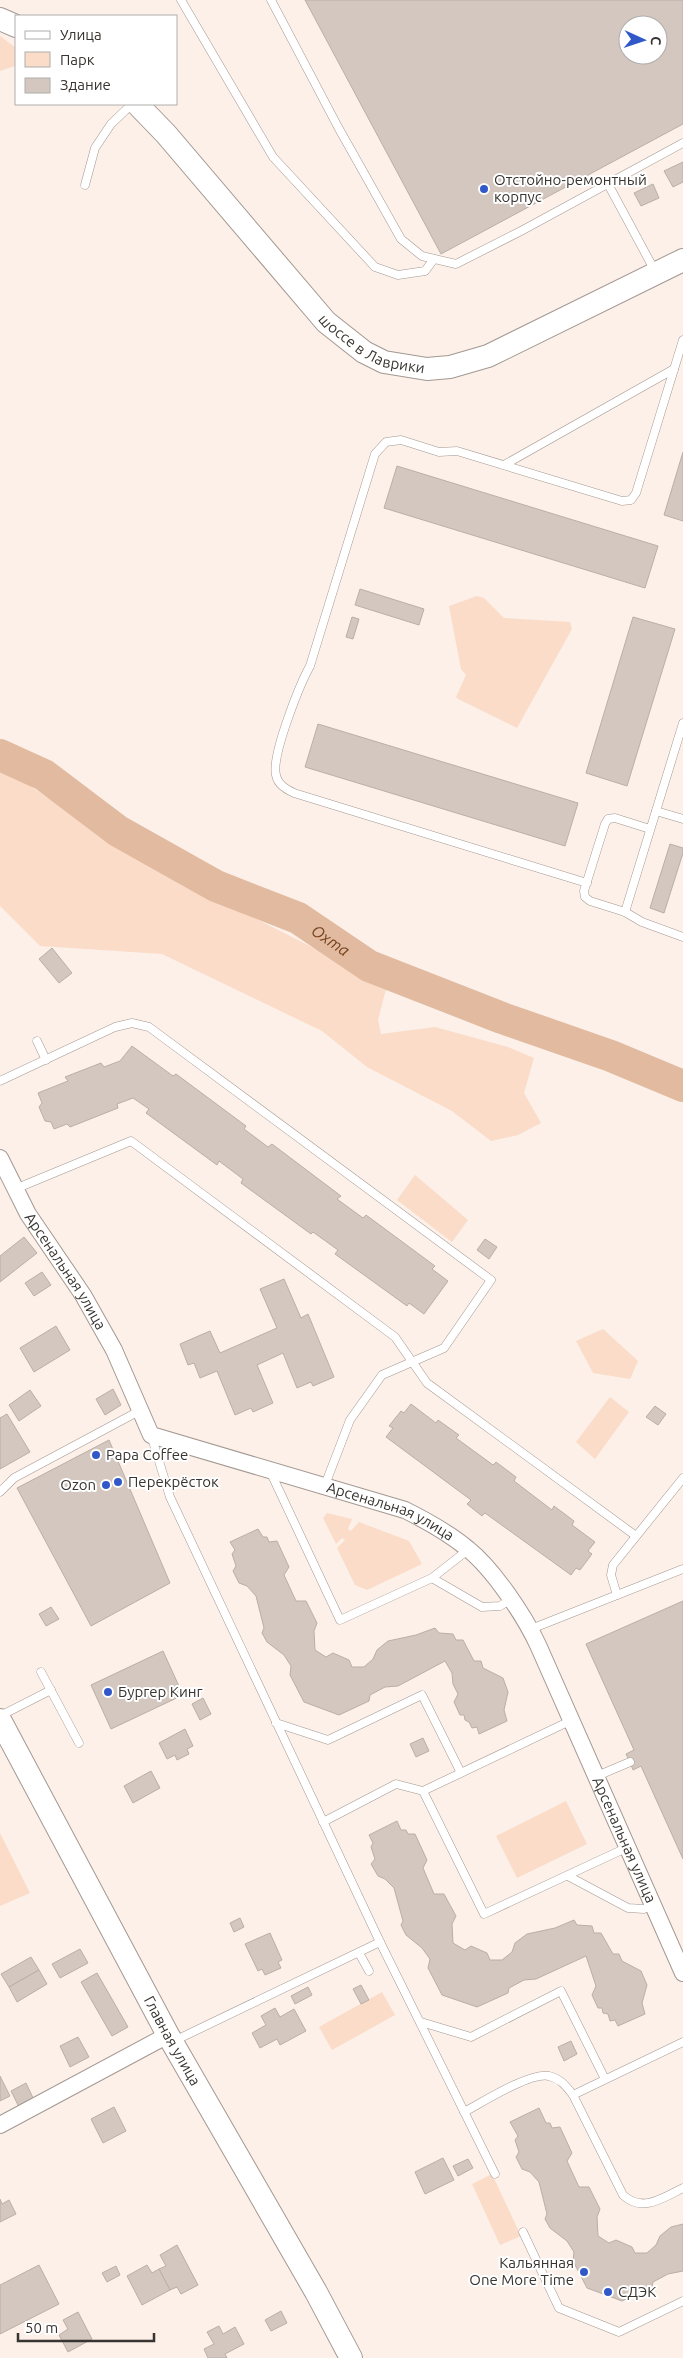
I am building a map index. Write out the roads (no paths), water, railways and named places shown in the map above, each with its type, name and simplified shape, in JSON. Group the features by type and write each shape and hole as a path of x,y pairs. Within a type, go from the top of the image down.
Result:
{"main road":[{"path":"0,19 15,26"},
{"name":"шоссе в Лаврики","path":"138,105 166,134 326,322 364,352 384,362 426,369 450,367 471,362 525,339 683,260"},
{"name":"Главная улица","path":"0,1720 170,2038 316,2292 351,2358"}],"street":[{"name":"Арсенальная улица","path":"0,1158 28,1214 83,1295 114,1350 152,1435 405,1510 435,1526 469,1550 510,1600 531,1630 553,1675 570,1721 596,1776 626,1848 654,1904 683,1973"},
{"path":"0,2125 170,2038"}],"lane":[{"path":"181,0 273,158 375,267 398,274 425,271 434,259"},
{"path":"271,0 338,127 401,239 422,256 456,264 683,143"},
{"path":"85,185 95,148 111,124 131,105"},
{"path":"608,184 656,274"},
{"path":"586,883 294,794 282,787 276,774 276,761 298,688 310,666 375,454 386,442 401,440 439,452 457,451 622,501 631,500 636,493 683,340"},
{"path":"504,465 674,369"},
{"path":"626,912 683,723"},
{"path":"656,811 683,819"},
{"path":"650,829 615,818 608,819 604,824 586,883 585,896 590,901 626,912 642,922 683,937"},
{"path":"0,1081 115,1026 132,1023 149,1027 491,1280 444,1348 382,1375 350,1420 324,1485"},
{"path":"37,1041 46,1060"},
{"path":"14,1189 131,1141 395,1337 427,1383 636,1536"},
{"path":"0,1492 14,1478 141,1410"},
{"path":"152,1435 170,1496 380,1942 495,2174"},
{"path":"269,1469 340,1620 432,1578 469,1550"},
{"path":"617,1595 611,1576 613,1565 683,1478"},
{"path":"531,1630 683,1569"},
{"path":"432,1578 482,1607 500,1606 510,1600"},
{"path":"41,1672 78,1743"},
{"path":"0,1716 51,1690"},
{"path":"276,1723 328,1740 422,1695 460,1773"},
{"path":"323,1822 396,1784 423,1792 570,1721"},
{"path":"596,1776 630,1762"},
{"path":"423,1792 484,1914 626,1848"},
{"path":"568,1876 628,1908 644,1909 654,1904"},
{"path":"170,2038 380,1942"},
{"path":"359,1953 369,1971"},
{"path":"421,2022 471,2037 561,1991 605,2079"},
{"path":"573,2095 683,2042"},
{"path":"464,2112 534,2077 548,2076 563,2082 573,2095 623,2195 630,2202 640,2205 652,2203 683,2188"},
{"path":"523,2232 559,2308 619,2332 683,2301"}],"waterway":[{"name":"Охта","path":"0,755 44,775 118,831 216,886 298,918 369,966 502,1018 611,1056 683,1086"}],"place":[{"name":"Отстойно-ремонтный корпус","path":"484,189"},
{"name":"Papa Coffee","path":"96,1455"},
{"name":"Перекрёсток","path":"118,1482"},
{"name":"Ozon","path":"106,1485"},
{"name":"Бургер Кинг","path":"108,1692"},
{"name":"Кальянная One More Time","path":"584,2272"},
{"name":"СДЭК","path":"608,2292"}]}
